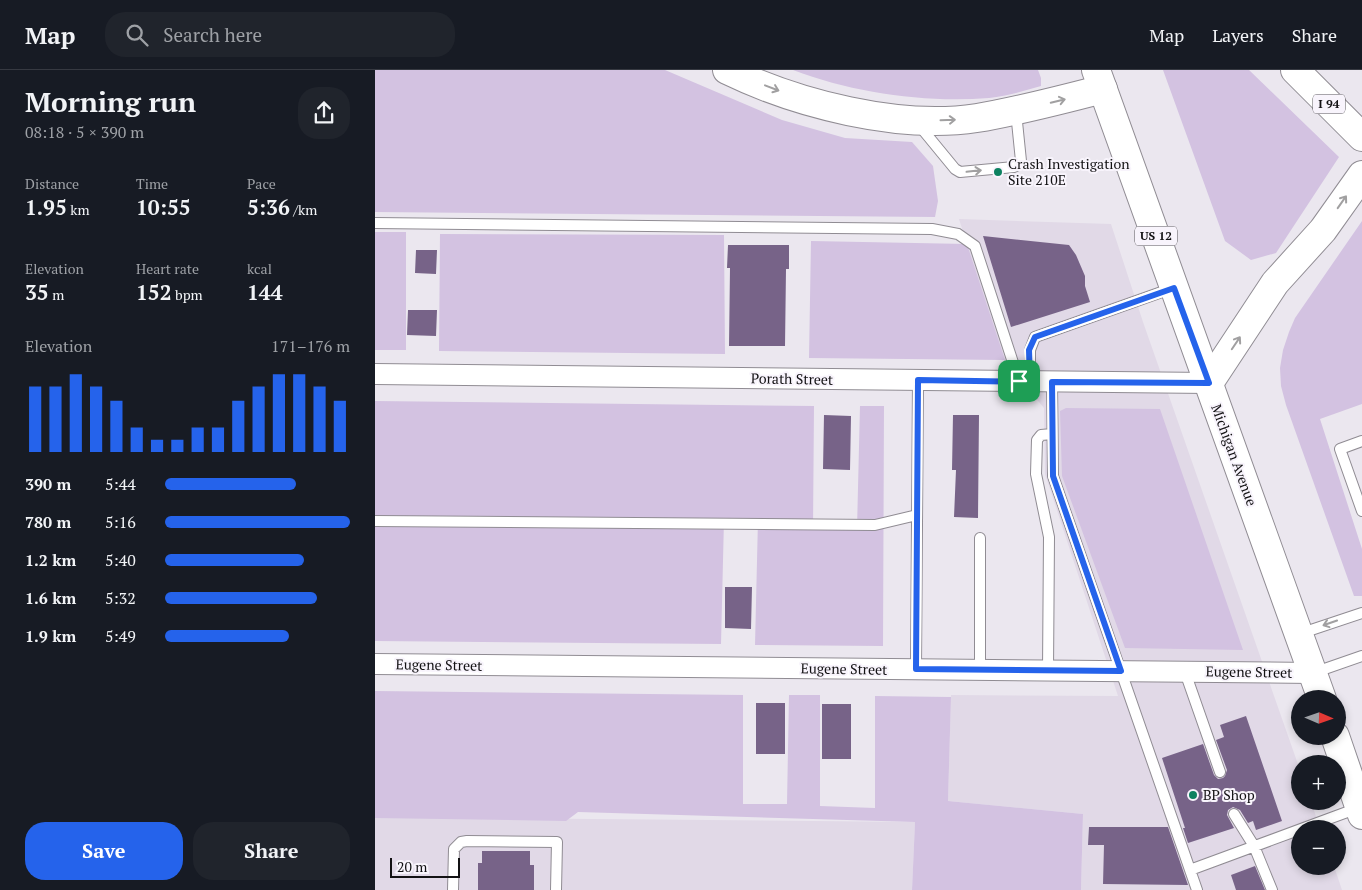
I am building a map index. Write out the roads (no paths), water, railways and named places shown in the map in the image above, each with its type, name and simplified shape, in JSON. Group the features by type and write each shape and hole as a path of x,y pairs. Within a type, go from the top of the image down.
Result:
{"main road":[{"path":"727,70 801,99 852,112 915,120 976,118 1053,103 1099,80"},
{"name":"I 94","path":"1295,70 1362,137"},
{"name":"Michigan Avenue","path":"1099,80 1318,690"},
{"path":"1209,383 1275,283 1323,230 1362,175"},
{"path":"1338,745 1361,811"}],"street":[{"name":"Porath Street","path":"375,374 1209,383"},
{"name":"Eugene Street","path":"375,664 1313,673"}],"lane":[{"path":"915,120 955,169 965,172 1018,165 1021,155 1016,110"},
{"path":"375,223 932,229 958,234 975,246 1025,381"},
{"path":"1025,381 1029,350 1035,337 1174,288"},
{"path":"916,669 918,380"},
{"path":"1052,382 1053,476 1197,890"},
{"path":"1048,670 1049,537 1036,474 1037,440 1041,435 1052,434"},
{"path":"1362,441 1340,448 1362,511"},
{"path":"375,521 875,525 917,515"},
{"path":"980,538 980,670"},
{"path":"1299,634 1362,613"},
{"path":"1313,673 1362,656"},
{"path":"1185,672 1220,772"},
{"path":"1190,870 1254,846 1361,811"},
{"path":"1234,814 1254,846 1272,890"},
{"path":"453,890 454,849 461,842 467,841 557,842 556,890"}],"place":[{"name":"Crash Investigation Site 210E","path":"998,172"},
{"name":"BP Shop","path":"1193,795"}]}
